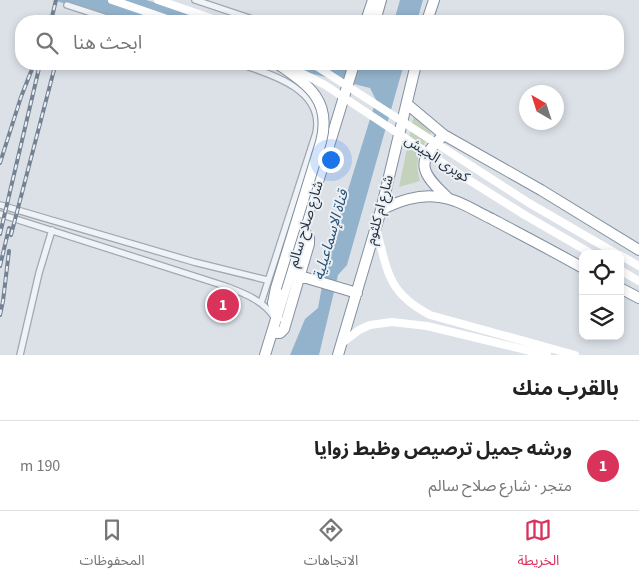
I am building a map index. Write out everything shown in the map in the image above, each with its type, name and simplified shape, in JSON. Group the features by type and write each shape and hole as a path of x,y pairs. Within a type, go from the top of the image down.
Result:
{"highway":[{"path":"368,15 373,0"},
{"path":"377,15 381,0"},
{"path":"429,15 434,0"},
{"path":"276,319 273,303 276,288 321,142 324,119 319,102 312,90 287,70"},
{"name":"شارع صلاح سالم","path":"265,355 352,70"},
{"name":"شارع ام كلثوم","path":"338,355 381,210 415,70"},
{"path":"407,104 444,135 541,190 639,250"},
{"path":"444,135 427,155 425,170 429,180 450,199 579,266"},
{"path":"381,210 397,202 413,198 431,196 450,199"},
{"path":"272,332 280,333 283,331 304,277 310,242 304,232"},
{"path":"304,277 357,292"},
{"path":"624,290 639,298"}],"main road":[{"path":"112,0 156,15"},
{"path":"158,0 202,15"},
{"name":"كوبرى الجيش","path":"296,70 325,85 461,175 585,250"},
{"name":"كوبرى الجيش","path":"322,70 529,203 610,250"},
{"path":"376,228 387,269 395,286 407,301 430,315 575,355"},
{"name":"كوبرى الجيش","path":"624,258 639,266"},
{"path":"624,272 639,281"},
{"path":"427,326 430,315"},
{"path":"342,344 359,330 380,322 392,322 427,326 547,355"}],"street":[{"path":"195,0 240,15"},
{"path":"67,6 96,15"},
{"path":"259,70 296,88 309,101 317,122 316,133 260,303"},
{"path":"317,122 330,120 340,109"},
{"path":"0,205 194,262 267,280"},
{"path":"0,214 191,274 238,291 260,303 276,319"},
{"path":"20,355 38,273 52,230"},
{"path":"82,239 84,231"},
{"path":"191,274 194,262"}],"green space":[{"path":"414,115 431,133 423,145 419,156 418,173 420,181 399,187"}],"water":[{"path":"53,0 146,0 197,15 103,15"},
{"path":"400,0 423,0 419,15 396,15"},
{"path":"297,70 402,70 347,265 338,275 319,355 290,355 305,319 318,308 325,270 332,261 328,254 376,100 370,88"}],"railway":[{"path":"52,15 56,0"},
{"path":"0,163 32,70"},
{"path":"0,234 39,70"},
{"path":"11,235 54,70"},
{"path":"0,266 9,228"},
{"path":"0,315 9,251"}],"place":[{"name":"ورشه جميل ترصيص وظبط زوايا","path":"223,305"}],"water label":[{"name":"قناة الإسماعيلية","path":"331,235"}]}
